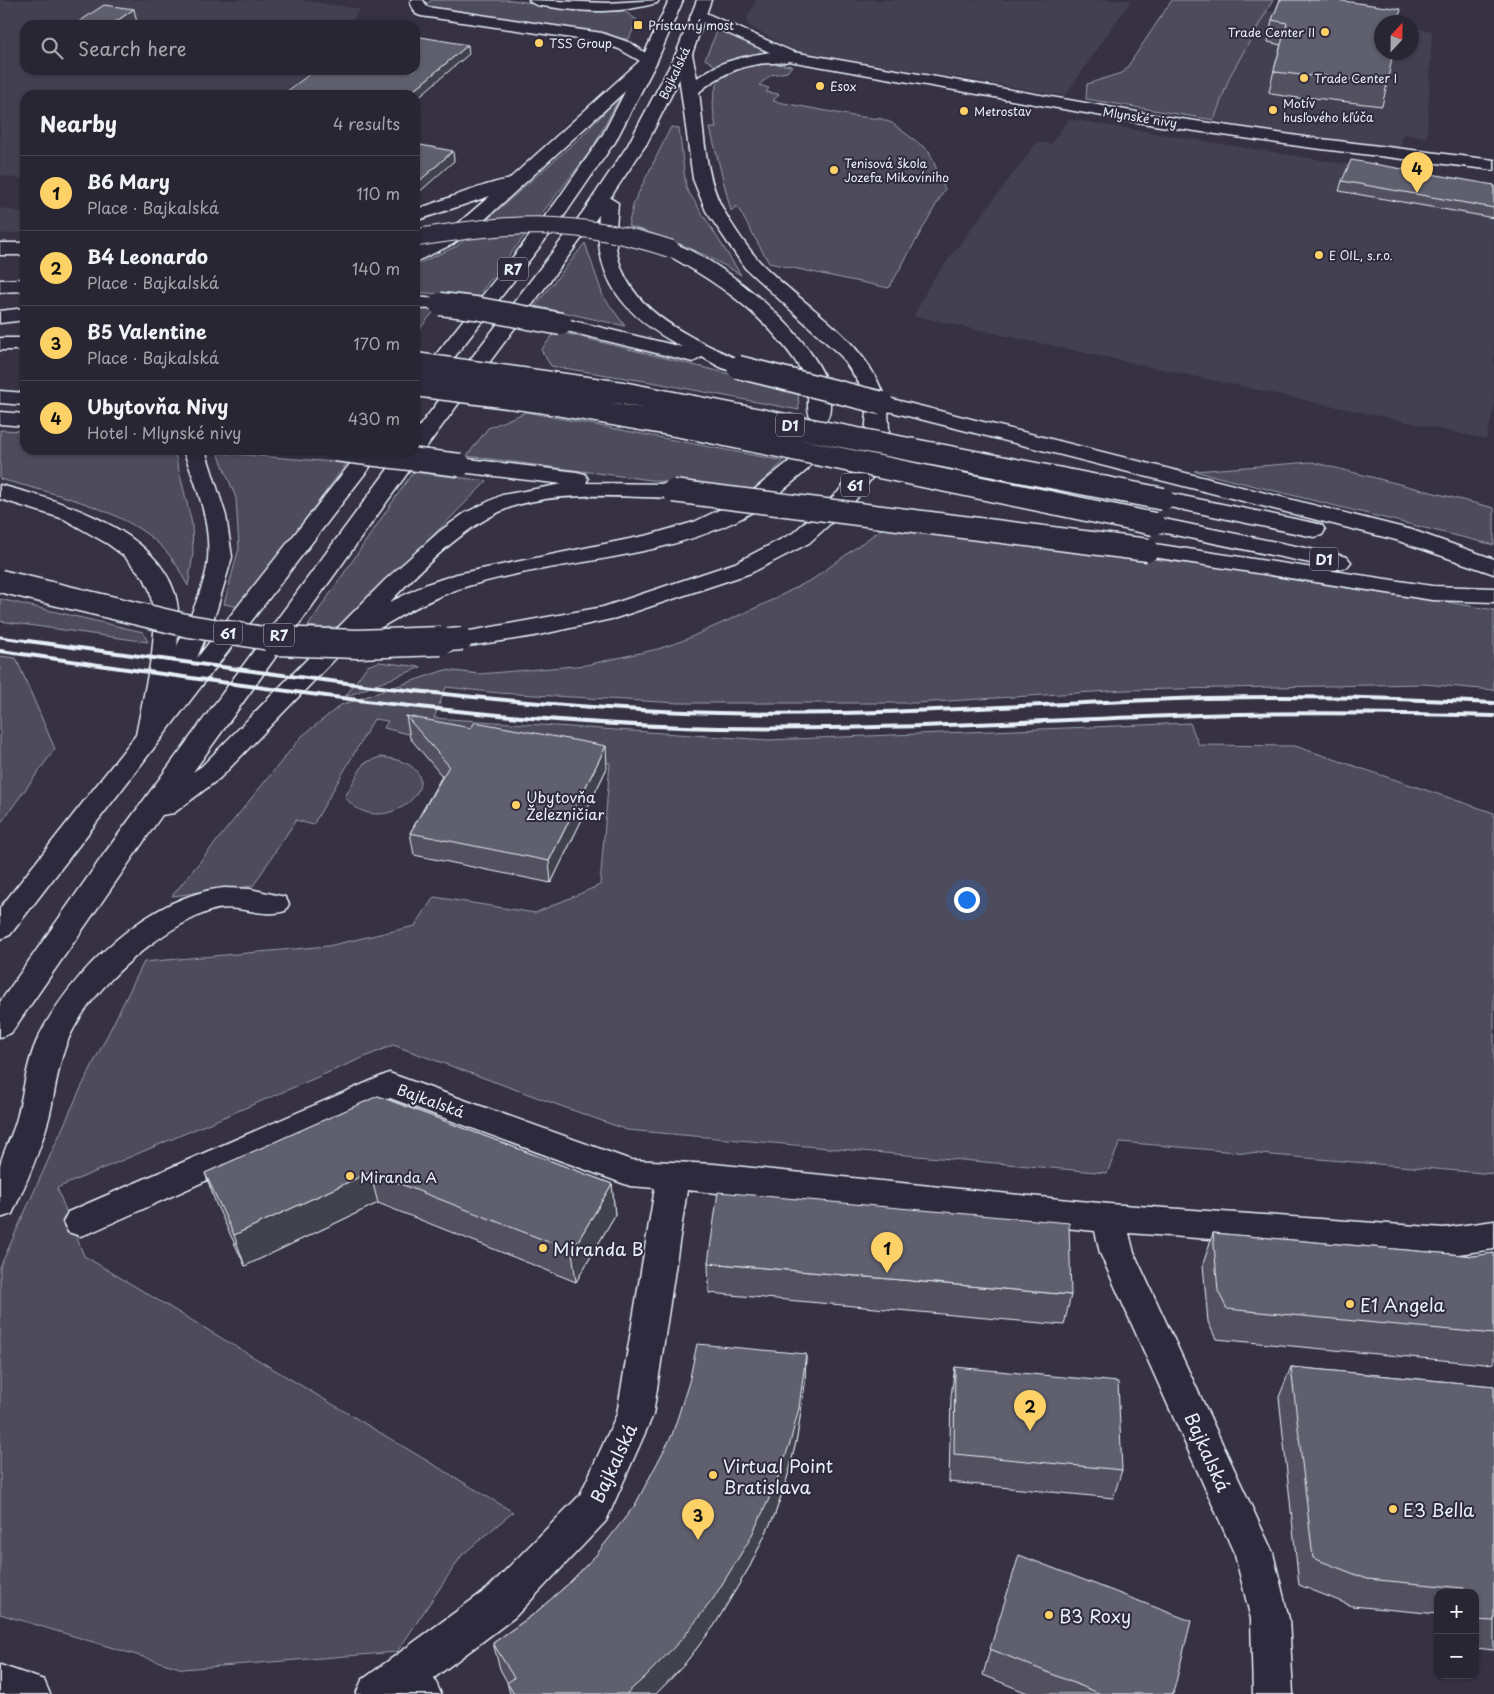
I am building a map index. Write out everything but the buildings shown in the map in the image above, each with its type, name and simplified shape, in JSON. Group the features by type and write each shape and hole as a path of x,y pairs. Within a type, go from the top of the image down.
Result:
{"main road":[{"path":"536,0 602,9 624,8 652,0"},
{"name":"Bajkalská","path":"420,389 560,209 608,140 649,61 676,0"},
{"name":"Bajkalská","path":"610,185 638,143 684,54 704,0"},
{"path":"415,1 421,11 602,38 625,46 649,61 566,139 448,240 420,254"},
{"path":"699,15 789,56"},
{"name":"61","path":"0,581 206,629 253,638 342,644 386,644 462,638 534,628 608,614 743,568 801,538 846,497 874,460 878,412 870,383 849,352 752,264 715,211 702,178 691,91 684,54"},
{"path":"691,91 708,76 730,65 755,59 789,56"},
{"name":"Mlynské nivy","path":"789,56 1154,120 1494,165"},
{"path":"420,214 470,198 527,172"},
{"path":"610,185 607,252 611,270 618,284 633,305 652,321 677,337 738,367"},
{"name":"R7","path":"420,441 610,185"},
{"path":"420,237 493,226 565,226 628,235 671,249 723,279 767,312 796,346 819,385 819,416"},
{"path":"0,249 20,249"},
{"path":"0,286 20,285"},
{"path":"420,302 484,309 562,324 738,367 1404,535 1494,567"},
{"path":"0,317 20,315"},
{"path":"0,344 20,344"},
{"path":"0,362 20,362"},
{"name":"D1","path":"420,365 622,393 1163,499 1494,567"},
{"name":"D1","path":"420,385 549,403 697,429 1494,595"},
{"path":"0,398 20,399"},
{"path":"0,418 20,420"},
{"path":"148,737 195,634 220,559 218,531 212,500 196,455"},
{"name":"R7","path":"0,928 368,455"},
{"path":"375,455 1148,550 1432,594 1494,595"},
{"name":"R7","path":"0,1025 145,819 410,455"},
{"path":"332,649 406,601 460,580 670,538 710,525 742,510 778,485 800,464"},
{"path":"145,819 211,772 393,585 448,536 473,518 510,500 572,490 673,491"},
{"path":"0,492 51,506 95,526 144,562 160,583 166,605 167,635 148,737"},
{"path":"0,1204 36,1106 44,1064 53,1037 78,999 139,938 176,913 208,901 229,898 275,904"},
{"name":"Bajkalská","path":"80,1222 389,1085 630,1173 724,1179 1109,1218 1444,1242 1494,1235"},
{"name":"Bajkalská","path":"376,1694 416,1682 501,1603 593,1508 635,1415 673,1176"},
{"name":"Bajkalská","path":"1109,1218 1117,1252 1254,1553 1270,1619 1273,1694"},
{"path":"0,1684 30,1694"}],"shaded area":[{"path":"0,0 301,0 360,9 353,20 20,20 20,75 306,75 286,90 20,90 20,179 0,175"},
{"path":"432,0 512,0 591,12 624,11 637,20 629,39 621,39 426,9 426,4"},
{"path":"756,0 1131,0 1065,96 792,50 748,25 747,19"},
{"path":"1172,0 1273,0 1230,76 1214,120 1086,99 1087,84 1124,72"},
{"path":"1267,11 1354,19 1374,43 1374,60 1419,60 1419,29 1432,31 1427,137 1403,134 1401,148 1240,127 1214,120 1230,76"},
{"path":"718,29 762,49 767,54 716,66 705,59"},
{"name":"Tenisová škola Jozefa Mikovíniho","path":"757,65 792,66 787,72 771,75 759,85 769,88 766,92 779,94 773,101 853,116 882,119 892,123 929,151 945,189 889,288 769,263 737,206 731,211 710,128 716,128 713,110 717,85 723,77 732,71"},
{"path":"621,95 592,149 477,297 420,292 420,263 457,246 583,135"},
{"path":"1069,119 1494,188 1494,409 1486,439 914,316 931,282 1037,142 1051,144"},
{"path":"671,127 679,128 686,188 741,275 686,246 628,226 634,202"},
{"path":"0,208 20,212 20,233 0,234"},
{"path":"585,243 603,296 625,326 535,306"},
{"path":"420,309 435,310 420,329"},
{"path":"556,331 798,391 799,410 657,383 551,366 541,350"},
{"path":"526,412 784,461 750,493 467,456 488,428"},
{"path":"0,430 20,431 20,455 175,455 192,524 193,554 188,586 173,560 158,543 118,517 70,498 0,479"},
{"path":"219,455 244,455 347,463 240,607 224,604 239,548 236,498"},
{"path":"1312,462 1494,508 1494,545 1194,471"},
{"path":"413,472 487,481 343,626 324,628 308,626"},
{"path":"884,527 1294,576 1494,610 1494,690 1423,684 1125,690 916,703 679,703 499,693 446,687 434,718 768,740 1190,723 1199,745 1295,746 1494,813 1494,1174 1120,1142 1107,1173 627,1130 393,1045 57,1188 84,1256 513,1512 462,1555 397,1652 183,1669 0,1614 0,1267 77,1096 144,962 328,946 415,926 434,897 535,913 600,885 610,763 409,732 408,734 384,728 388,721 374,719 313,825 296,820 253,886 172,896 302,736 341,705 445,670 480,674 586,665 658,649 682,641 762,605 813,579"},
{"path":"0,599 143,632 148,642 0,621"},
{"path":"0,656 16,658 55,749 0,824"},
{"path":"379,662 421,667 345,697 367,666"},
{"path":"380,757 406,763 418,774 419,787 411,800 397,810 380,814 361,811 345,797 364,763"}],"railway":[{"path":"0,637 37,642"},
{"path":"27,641 372,686 458,695 544,703 718,713 840,713 1145,700 1278,697 1386,698 1494,703"},
{"path":"0,651 358,700 448,710 628,725 779,729 1237,714 1347,713 1494,716"}],"place":[{"name":"Prístavný most","path":"638,25"},
{"name":"Trade Center II","path":"1325,32"},
{"name":"TSS Group","path":"539,43"},
{"name":"Trade Center I","path":"1304,78"},
{"name":"Esox","path":"820,86"},
{"name":"Motív husľového kľúča","path":"1273,110"},
{"name":"Metrostav","path":"964,111"},
{"name":"Tenisová škola Jozefa Mikovíniho","path":"834,170"},
{"name":"Ubytovňa Nivy","path":"1417,193"},
{"name":"E OIL, s.r.o.","path":"1319,255"},
{"name":"Ubytovňa Železničiar","path":"516,805"},
{"name":"Miranda A","path":"350,1176"},
{"name":"Miranda B","path":"543,1248"},
{"name":"B6 Mary","path":"887,1273"},
{"name":"E1 Angela","path":"1350,1304"},
{"name":"B4 Leonardo","path":"1030,1431"},
{"name":"Virtual Point Bratislava","path":"713,1475"},
{"name":"E3 Bella","path":"1393,1509"},
{"name":"B5 Valentine","path":"698,1540"},
{"name":"B3 Roxy","path":"1049,1615"}]}
